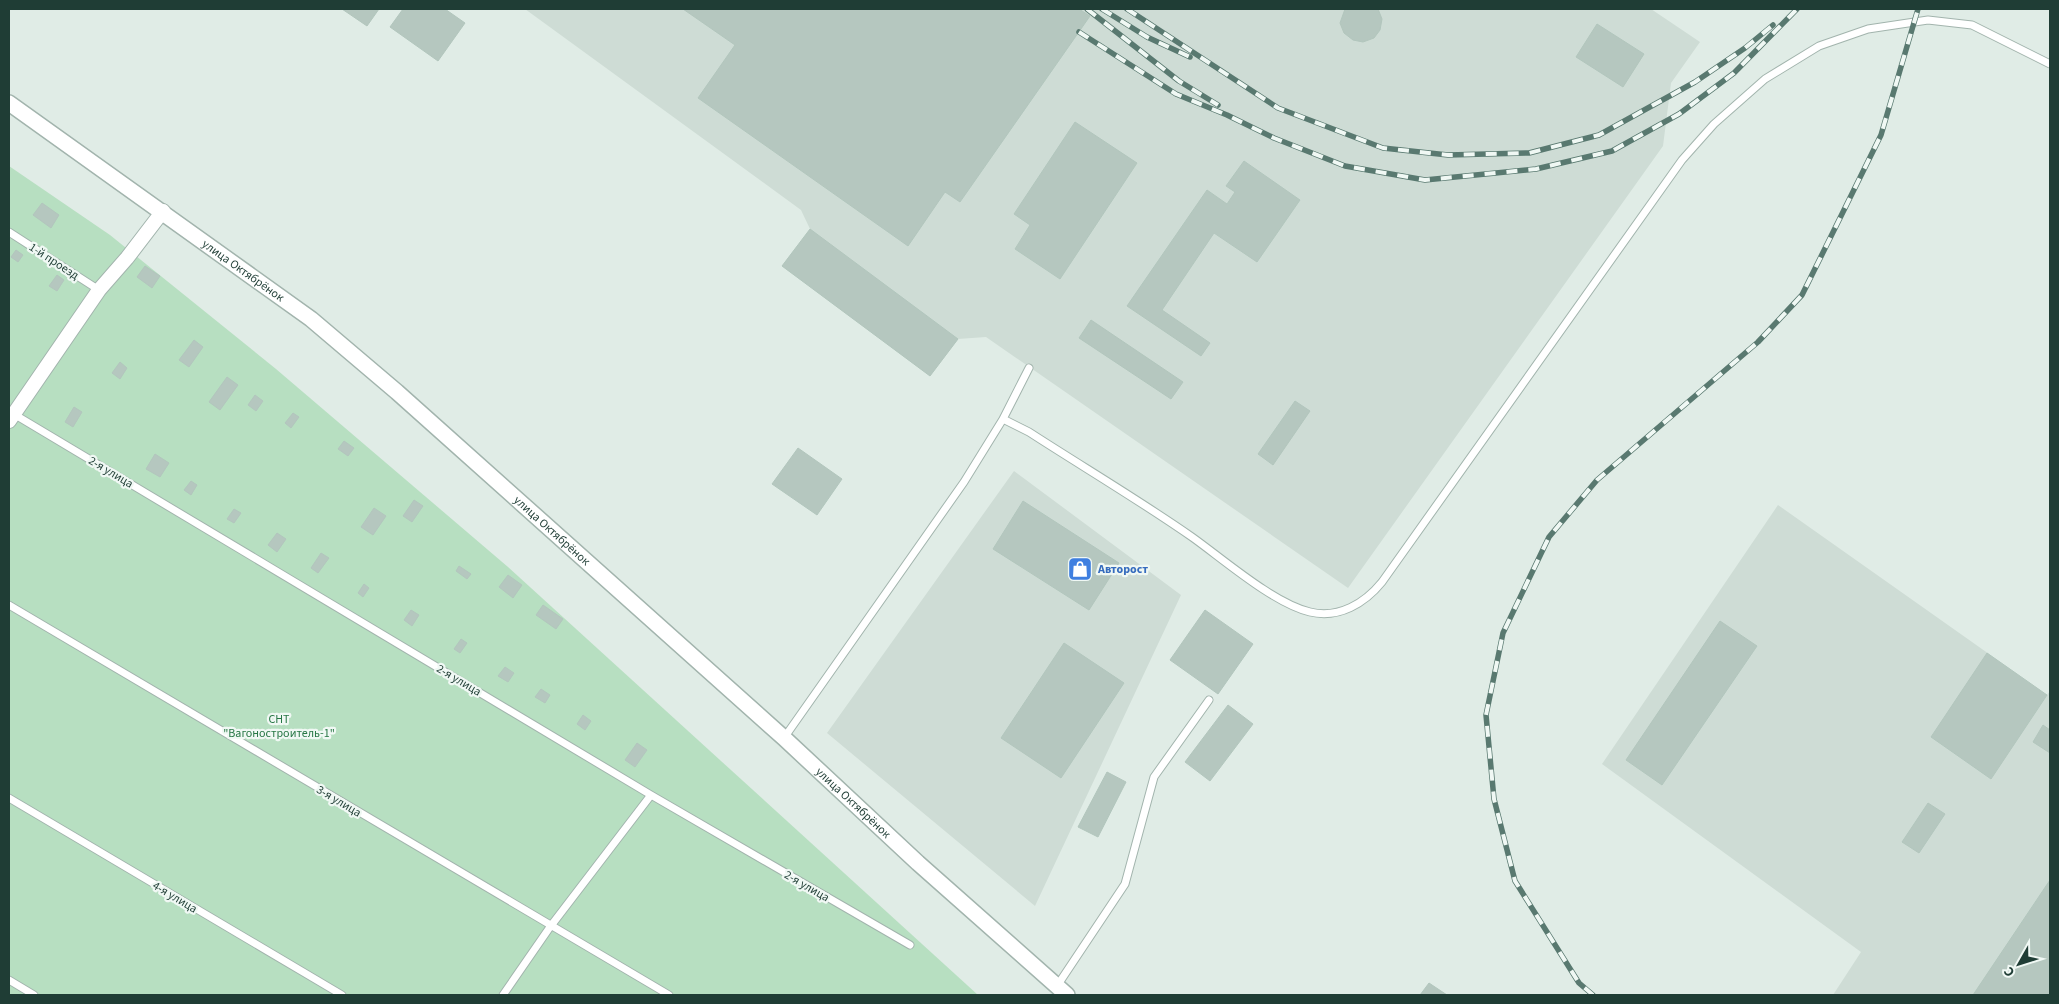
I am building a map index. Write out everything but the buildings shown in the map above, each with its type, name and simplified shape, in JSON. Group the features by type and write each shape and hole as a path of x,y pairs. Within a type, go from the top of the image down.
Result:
{"street":[{"name":"улица Октябрёнок","path":"9,104 312,318 784,738 918,863 1062,991"},
{"path":"10,415 99,290 128,258 162,211"}],"lane":[{"path":"1003,419 1029,432 1182,530 1270,592 1309,612 1321,613 1345,610 1371,595 1382,582 1682,160 1714,124 1766,79 1819,46 1868,29 1928,20 1972,25 2050,64"},
{"name":"1-й проезд","path":"9,232 99,290"},
{"path":"784,738 964,482 1003,419 1029,368"},
{"name":"2-я улица","path":"10,415 910,946"},
{"name":"3-я улица","path":"9,605 550,927 669,995"},
{"path":"1062,991 1124,884 1154,777 1209,700"},
{"path":"503,995 550,927 652,795"},
{"name":"4-я улица","path":"9,798 342,995"},
{"path":"9,980 34,995"}],"shaded area":[{"path":"525,9 1651,9 1700,42 1671,83 1663,146 1348,588 986,337 958,339 930,376 782,266 810,229 801,210"},
{"path":"1014,471 1181,595 1035,906 827,733"},
{"path":"1778,505 2047,695 2050,691 2050,995 1833,995 1861,952 1602,764"}],"green space":[{"name":"СНТ \"Вагоностроитель-1\"","path":"9,166 110,235 276,369 508,567 978,995 9,995"}],"railway":[{"path":"1087,9 1179,81 1218,105"},
{"path":"1102,9 1147,37 1190,57"},
{"path":"1127,9 1278,108 1383,148 1448,155 1529,153 1599,135 1695,82 1745,48 1773,25"},
{"path":"1079,32 1176,94 1227,115 1274,138 1345,166 1425,180 1536,169 1612,151 1679,114 1734,73 1797,9"},
{"path":"1593,995 1579,983 1515,881 1494,799 1486,715 1503,633 1549,537 1597,480 1758,342 1802,295 1881,135 1918,9"}],"place":[{"name":"Авторост","path":"1080,569"}]}
